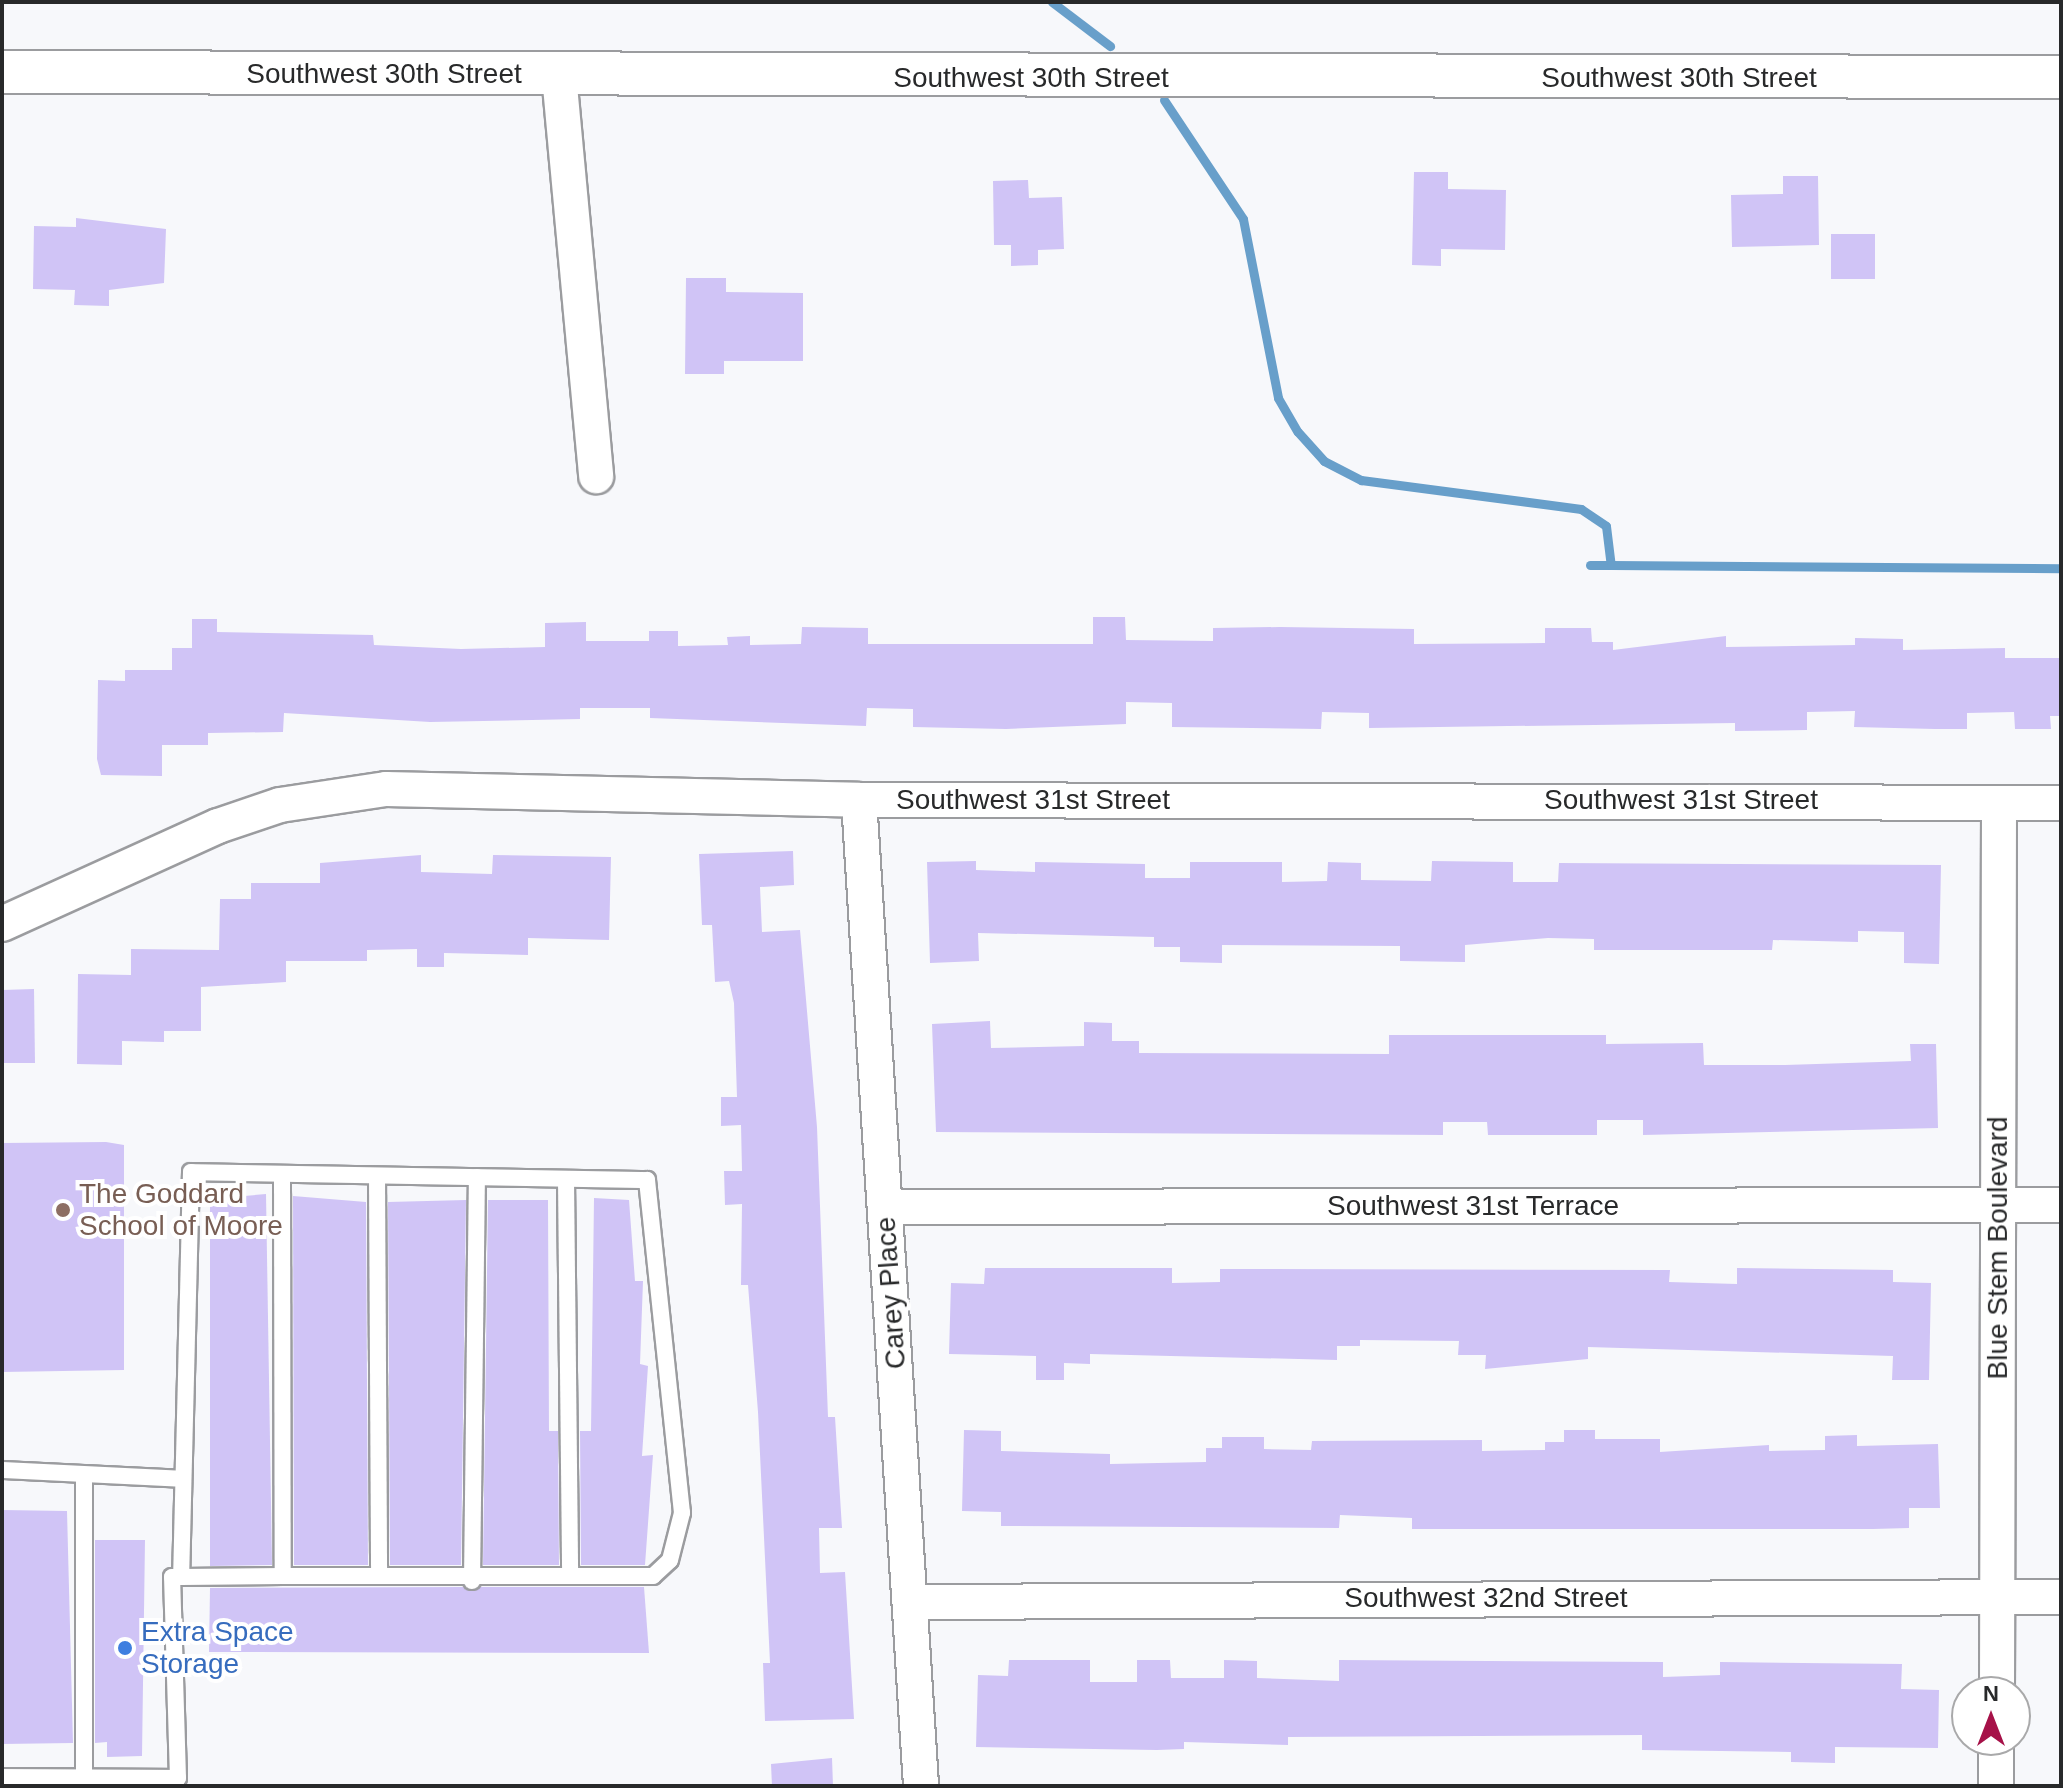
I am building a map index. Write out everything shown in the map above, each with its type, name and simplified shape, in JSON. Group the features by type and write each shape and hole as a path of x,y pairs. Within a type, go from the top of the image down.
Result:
{"street":[{"name":"Southwest 30th Street","path":"2,72 2061,77"},
{"path":"559,75 596,476"},
{"name":"Southwest 31st Street","path":"11,916 218,826 348,792 859,800 2061,803"},
{"name":"Carey Place","path":"859,800 921,1786"},
{"name":"Blue Stem Boulevard","path":"1997,1676 1999,803"},
{"name":"Southwest 31st Terrace","path":"885,1207 2061,1205"},
{"name":"Southwest 32nd Street","path":"911,1602 2061,1597"},
{"path":"1996,1756 1996,1786"}],"lane":[{"path":"2,1777 178,1778 172,1577 472,1579 653,1576 670,1560 682,1513 647,1180 191,1172 181,1577"},
{"path":"282,1174 283,1576"},
{"path":"377,1176 379,1576"},
{"path":"472,1579 477,1177"},
{"path":"566,1179 570,1576"},
{"path":"2,1470 183,1479"},
{"path":"84,1475 84,1778"}],"building":[{"path":"1414,172 1448,172 1448,189 1506,190 1505,250 1441,249 1441,266 1412,265"},
{"path":"1783,176 1818,176 1819,245 1732,247 1731,195 1783,194"},
{"path":"1028,180 1029,198 1062,197 1064,249 1038,250 1038,265 1011,266 1011,245 994,245 993,181"},
{"path":"76,218 166,229 164,283 109,290 109,306 74,305 75,290 33,289 34,226 76,227"},
{"path":"1831,234 1875,234 1875,279 1831,279"},
{"path":"686,278 726,278 726,292 803,293 803,361 724,361 724,374 685,374"},
{"path":"1093,617 1125,617 1126,640 1213,641 1213,628 1280,627 1414,629 1414,644 1545,643 1545,628 1591,628 1592,642 1613,642 1613,650 1726,636 1726,647 1855,645 1855,638 1903,639 1903,650 2005,648 2005,658 2061,658 2061,716 2050,716 2051,729 2015,729 2014,712 1967,713 1967,729 1935,729 1854,727 1855,711 1807,712 1807,730 1735,731 1735,723 1369,728 1369,713 1322,712 1321,729 1172,727 1172,703 1126,702 1126,724 1006,729 913,727 913,709 867,708 866,726 650,718 650,708 580,708 580,719 430,722 284,713 283,732 208,733 208,745 162,745 162,776 101,775 97,759 98,680 125,681 125,670 172,670 172,648 192,648 192,619 217,619 217,632 373,635 374,645 461,649 545,647 545,623 586,622 586,641 649,641 649,631 678,631 678,646 728,645 727,637 750,636 750,645 801,644 802,627 868,628 868,644 1093,644"},
{"path":"793,851 794,885 760,887 762,932 800,930 817,1127 828,1417 835,1417 842,1528 819,1528 820,1573 845,1572 854,1719 765,1721 763,1663 770,1663 758,1412 748,1285 741,1285 742,1204 725,1205 724,1171 742,1171 741,1125 721,1126 721,1097 737,1097 734,1003 729,981 715,982 712,925 702,925 699,854"},
{"path":"421,855 421,872 492,874 493,855 611,857 609,940 528,938 528,955 444,953 444,967 417,967 417,949 367,950 367,961 286,961 286,982 201,987 201,1031 164,1031 164,1042 122,1041 122,1065 77,1064 78,974 131,975 131,949 219,950 220,899 251,899 251,883 320,883 320,863"},
{"path":"976,861 976,870 1035,872 1035,862 1145,864 1145,878 1190,878 1190,862 1282,862 1282,882 1327,881 1328,862 1361,863 1361,880 1431,881 1432,861 1513,862 1513,882 1558,882 1559,863 1941,865 1939,964 1904,963 1904,932 1858,931 1858,942 1773,940 1772,950 1594,950 1594,939 1548,938 1465,945 1465,962 1400,961 1400,946 1222,945 1222,963 1180,962 1180,947 1154,947 1154,937 978,933 979,961 930,963 927,862"},
{"path":"34,989 35,1063 2,1063 2,990"},
{"path":"990,1021 991,1048 1084,1046 1084,1022 1112,1023 1112,1041 1139,1041 1139,1053 1389,1054 1389,1035 1606,1035 1606,1044 1703,1043 1704,1065 1785,1065 1911,1061 1910,1044 1936,1044 1938,1128 1643,1135 1643,1120 1597,1120 1597,1135 1488,1135 1487,1122 1443,1122 1443,1135 936,1132 932,1024"},
{"name":"The Goddard School of Moore","path":"106,1142 124,1145 124,1370 2,1372 2,1143"},
{"path":"266,1194 272,1565 210,1566 210,1199"},
{"path":"293,1196 366,1202 368,1565 294,1565"},
{"path":"594,1198 629,1200 635,1281 643,1281 640,1364 648,1366 642,1456 653,1455 645,1565 581,1565 580,1431 591,1431"},
{"path":"466,1200 461,1565 390,1565 388,1202"},
{"path":"488,1200 548,1200 549,1431 558,1431 559,1565 483,1565"},
{"path":"985,1268 1172,1268 1172,1283 1220,1282 1220,1269 1670,1270 1669,1282 1737,1284 1737,1268 1893,1270 1893,1282 1931,1283 1929,1380 1892,1380 1893,1356 1588,1347 1588,1359 1485,1369 1486,1355 1458,1355 1459,1341 1360,1340 1360,1346 1337,1346 1337,1360 1090,1354 1090,1364 1064,1363 1064,1380 1036,1380 1036,1356 949,1354 951,1283 984,1284"},
{"path":"964,1430 1001,1431 1001,1451 1110,1454 1110,1464 1206,1462 1206,1448 1222,1448 1222,1437 1264,1437 1264,1449 1311,1450 1312,1441 1482,1440 1482,1451 1545,1450 1545,1442 1564,1442 1564,1430 1595,1430 1595,1439 1660,1439 1660,1452 1769,1445 1769,1451 1825,1450 1825,1436 1857,1435 1857,1446 1938,1444 1940,1508 1909,1508 1909,1528 1873,1529 1412,1529 1412,1518 1340,1515 1339,1528 1001,1526 1001,1512 962,1511"},
{"path":"2,1510 67,1511 73,1743 2,1744"},
{"name":"Extra Space Storage","path":"95,1540 145,1540 142,1756 107,1757 107,1742 95,1743"},
{"path":"644,1587 649,1653 209,1652 210,1588"},
{"path":"1009,1660 1090,1660 1090,1682 1137,1682 1137,1660 1170,1660 1171,1678 1224,1678 1224,1660 1257,1661 1257,1678 1339,1681 1339,1660 1663,1662 1663,1677 1720,1675 1720,1662 1902,1664 1901,1689 1939,1690 1938,1748 1835,1747 1835,1763 1791,1762 1791,1752 1642,1750 1642,1735 1288,1737 1288,1745 1184,1742 1184,1749 1157,1750 976,1747 978,1675 1008,1676"},
{"path":"832,1758 833,1786 772,1786 771,1764"}],"waterway":[{"path":"1052,2 1110,46"},
{"path":"1164,100 1243,219 1278,398 1298,432 1324,461 1361,480 1581,509 1606,526 1611,565 1590,565"},
{"path":"1611,565 2061,568"}],"place":[{"name":"The Goddard School of Moore","path":"63,1210"},
{"name":"Extra Space Storage","path":"125,1648"}]}
